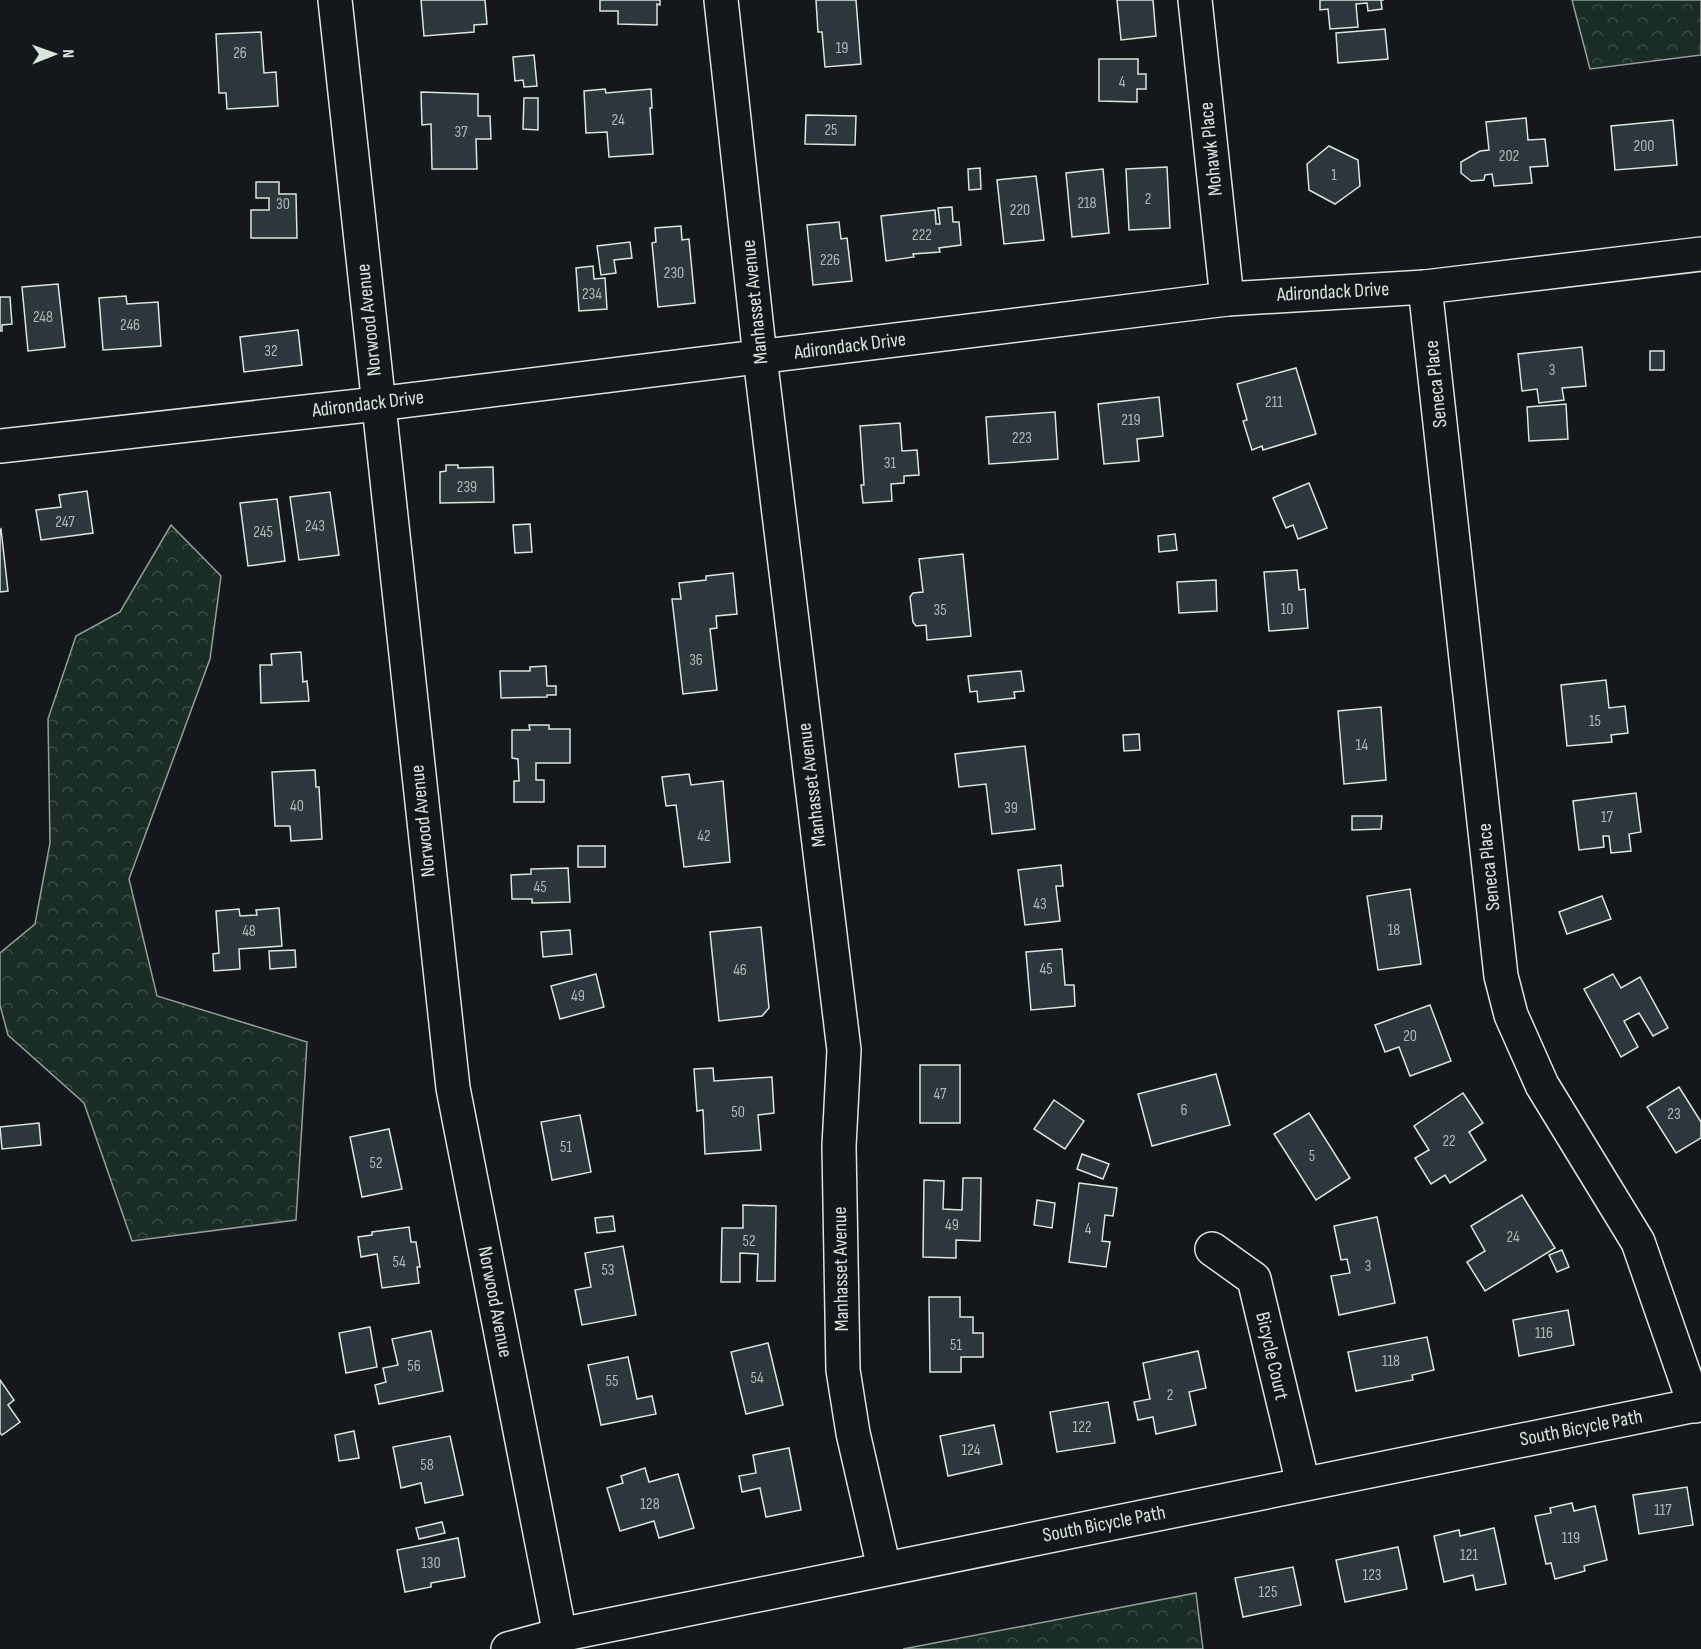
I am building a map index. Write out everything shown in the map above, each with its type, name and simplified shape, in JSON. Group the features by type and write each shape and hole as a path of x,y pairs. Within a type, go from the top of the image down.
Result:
{"street":[{"name":"Norwood Avenue","path":"335,0 377,404 453,1088 560,1635"},
{"name":"Manhasset Avenue","path":"721,0 760,357 844,1050 839,1146 843,1370 853,1433 884,1569"},
{"name":"Mohawk Place","path":"1195,0 1227,299"},
{"name":"Adirondack Drive","path":"0,446 377,404 1227,299 1425,287 1701,254"},
{"name":"Seneca Place","path":"1425,287 1501,976 1510,1015 1542,1085 1638,1242 1698,1405"},
{"name":"Bicycle Court","path":"1212,1249 1254,1279 1303,1484"},
{"name":"South Bicycle Path","path":"508,1649 560,1635 1698,1405"}],"green space":[{"path":"1572,0 1701,0 1701,55 1590,69"},
{"path":"171,525 221,576 210,659 129,879 157,996 307,1042 296,1220 132,1241 84,1103 8,1035 0,1005 0,953 35,924 50,843 48,719 76,636 120,612"},
{"path":"1196,1593 1203,1649 903,1649"}],"building":[{"path":"421,0 485,0 487,24 474,25 474,32 424,36"},
{"path":"600,0 660,0 660,5 657,4 657,25 618,24 618,11 600,11"},
{"path":"816,0 856,0 861,64 825,67 822,32 818,32"},
{"path":"1117,0 1153,0 1156,36 1121,40"},
{"path":"1320,0 1381,0 1382,9 1368,11 1367,3 1356,4 1358,27 1330,29 1328,9 1320,10"},
{"path":"1385,29 1388,59 1338,63 1336,33"},
{"path":"261,32 264,73 276,72 278,106 227,109 226,93 219,93 216,34"},
{"path":"534,55 537,86 524,87 523,80 515,81 513,57"},
{"path":"1099,59 1138,59 1138,74 1146,74 1146,89 1137,89 1137,102 1099,101"},
{"path":"605,89 606,93 651,89 653,154 609,157 607,132 586,133 584,91"},
{"path":"421,92 478,94 478,116 490,116 491,139 476,139 477,169 432,169 431,124 422,125"},
{"path":"524,98 538,98 538,130 523,129"},
{"path":"806,115 856,116 855,145 805,144"},
{"path":"1526,118 1528,140 1545,139 1548,166 1530,167 1532,183 1494,186 1492,174 1485,175 1484,180 1471,181 1461,173 1461,162 1480,151 1489,150 1486,122"},
{"path":"1673,120 1677,165 1615,170 1611,126"},
{"path":"1329,146 1358,160 1360,186 1335,204 1309,190 1307,164"},
{"path":"1167,167 1170,228 1129,230 1126,169"},
{"path":"980,168 981,189 969,190 968,169"},
{"path":"1103,169 1109,233 1072,237 1066,173"},
{"path":"1036,176 1044,240 1004,244 997,180"},
{"path":"256,182 279,182 279,194 296,194 297,238 251,238 251,210 269,210 269,198 256,198"},
{"path":"952,207 953,222 959,222 961,245 939,248 940,252 913,254 914,257 886,261 881,216 935,210 936,224 940,224 938,208"},
{"path":"839,222 841,239 847,238 852,281 813,285 807,225"},
{"path":"681,226 682,240 689,239 695,303 658,307 652,243 656,242 655,228"},
{"path":"630,242 632,258 614,260 616,273 601,275 597,246"},
{"path":"593,266 594,279 605,278 607,309 579,311 576,268"},
{"path":"58,284 65,347 28,351 22,287"},
{"path":"126,296 127,304 158,302 161,346 103,350 99,298"},
{"path":"0,297 10,297 12,324 2,325 2,331 0,331"},
{"path":"298,330 302,365 244,372 240,337"},
{"path":"1582,347 1586,386 1562,388 1564,400 1539,403 1537,389 1522,391 1518,354"},
{"path":"1650,351 1664,351 1664,370 1650,370"},
{"path":"1296,368 1316,434 1263,450 1262,446 1252,450 1243,421 1247,420 1237,384"},
{"path":"1159,397 1163,436 1137,439 1139,461 1104,464 1098,404"},
{"path":"1566,404 1568,439 1529,441 1527,407"},
{"path":"1055,412 1058,459 989,464 986,417"},
{"path":"900,423 902,451 917,450 919,475 904,476 904,483 891,484 892,501 863,503 860,426"},
{"path":"446,465 458,465 458,468 493,467 494,502 440,503 440,472 446,471"},
{"path":"1309,483 1327,528 1298,539 1293,525 1286,528 1273,498"},
{"path":"87,491 93,533 41,540 36,510 61,507 59,495"},
{"path":"330,492 339,555 299,560 290,497"},
{"path":"277,499 285,561 248,566 240,503"},
{"path":"530,524 532,552 515,553 513,525"},
{"path":"0,530 8,591 0,592"},
{"path":"1175,534 1177,550 1159,552 1158,536"},
{"path":"963,554 971,636 927,640 926,625 916,626 913,622 910,597 913,593 923,592 919,559"},
{"path":"1297,570 1299,590 1305,589 1308,628 1269,631 1264,572"},
{"path":"733,573 737,614 716,616 717,628 710,629 717,690 683,694 672,599 681,599 679,583 706,580 706,576"},
{"path":"1216,580 1217,611 1179,613 1177,582"},
{"path":"301,652 303,682 307,681 309,701 261,703 260,665 272,665 271,654"},
{"path":"546,666 547,686 556,686 556,695 501,698 500,671 530,671 530,667"},
{"path":"1021,671 1024,691 1014,692 1015,698 978,702 977,691 970,692 968,676"},
{"path":"1606,680 1609,708 1625,706 1628,733 1611,735 1612,742 1567,746 1561,685"},
{"path":"1381,707 1386,780 1344,784 1338,711"},
{"path":"529,725 549,725 549,729 570,729 570,763 536,763 536,780 544,780 544,802 514,802 514,781 519,781 518,759 512,758 512,730 530,730"},
{"path":"1139,734 1140,750 1124,751 1123,735"},
{"path":"1025,746 1035,829 992,834 986,784 959,787 955,754"},
{"path":"315,770 316,787 319,787 322,839 291,841 290,826 275,826 272,772"},
{"path":"689,774 691,785 723,781 730,862 684,867 676,805 666,806 662,777"},
{"path":"1636,793 1641,832 1629,834 1631,851 1611,853 1609,836 1603,836 1604,847 1579,850 1573,801"},
{"path":"1352,816 1382,816 1381,829 1352,830"},
{"path":"578,846 605,846 605,867 578,867"},
{"path":"1061,865 1063,886 1056,886 1060,921 1025,925 1018,870"},
{"path":"568,868 570,902 532,903 532,899 512,899 511,875 531,874 531,869"},
{"path":"1410,889 1421,964 1378,970 1367,896"},
{"path":"1602,896 1611,919 1567,934 1559,912"},
{"path":"279,908 282,946 239,949 240,969 214,971 213,954 219,953 216,911 239,909 240,916 257,915 256,910"},
{"path":"761,927 769,1008 762,1016 719,1021 710,932"},
{"path":"570,930 572,954 543,957 541,932"},
{"path":"1062,949 1065,985 1074,985 1075,1006 1031,1010 1026,952"},
{"path":"295,950 296,967 270,969 269,951"},
{"path":"596,974 604,1007 560,1019 551,986"},
{"path":"1613,974 1621,988 1640,977 1668,1028 1653,1036 1639,1013 1624,1021 1638,1047 1621,1057 1584,989"},
{"path":"1430,1005 1451,1061 1410,1076 1399,1047 1385,1052 1375,1025"},
{"path":"920,1065 960,1065 960,1123 920,1123"},
{"path":"713,1068 714,1081 772,1077 774,1113 758,1115 761,1150 705,1154 703,1110 697,1111 694,1069"},
{"path":"1216,1074 1230,1125 1152,1146 1138,1094"},
{"path":"1679,1087 1701,1122 1701,1138 1676,1153 1647,1107"},
{"path":"1463,1093 1483,1123 1469,1132 1486,1160 1450,1183 1445,1175 1431,1184 1415,1158 1429,1150 1414,1126"},
{"path":"1054,1100 1084,1121 1065,1149 1034,1129"},
{"path":"1309,1113 1350,1178 1316,1200 1274,1134"},
{"path":"580,1115 591,1172 552,1180 541,1122"},
{"path":"39,1123 41,1145 2,1149 0,1127"},
{"path":"389,1129 402,1189 362,1197 350,1137"},
{"path":"1082,1154 1109,1164 1103,1179 1077,1169"},
{"path":"963,1178 981,1178 980,1241 956,1240 956,1258 923,1257 924,1180 944,1181 943,1209 962,1210"},
{"path":"1079,1183 1117,1188 1113,1216 1105,1215 1102,1241 1110,1242 1106,1267 1069,1262"},
{"path":"1522,1195 1555,1248 1485,1291 1467,1262 1485,1251 1471,1226"},
{"path":"1037,1200 1055,1203 1052,1228 1034,1225"},
{"path":"743,1205 776,1206 775,1281 757,1281 758,1254 740,1253 740,1282 721,1282 722,1228 743,1228"},
{"path":"613,1216 615,1231 597,1233 595,1218"},
{"path":"1377,1217 1395,1303 1339,1315 1331,1276 1350,1273 1347,1259 1341,1260 1334,1226"},
{"path":"409,1227 411,1242 416,1242 420,1267 417,1267 419,1283 382,1288 377,1254 361,1257 358,1237 372,1235 372,1232"},
{"path":"623,1246 636,1315 582,1325 575,1290 591,1287 585,1253"},
{"path":"1562,1250 1569,1267 1557,1272 1549,1255"},
{"path":"929,1297 960,1297 960,1317 973,1317 973,1333 983,1333 983,1357 961,1357 961,1372 930,1372"},
{"path":"1568,1310 1574,1345 1519,1356 1513,1320"},
{"path":"370,1327 377,1367 346,1373 339,1333"},
{"path":"431,1331 443,1391 379,1404 375,1385 386,1382 383,1368 398,1365 392,1339"},
{"path":"1427,1337 1434,1370 1412,1375 1413,1380 1356,1391 1348,1352"},
{"path":"768,1343 783,1405 746,1414 731,1352"},
{"path":"1198,1351 1206,1388 1189,1392 1196,1425 1156,1434 1153,1417 1138,1420 1134,1402 1150,1399 1143,1363"},
{"path":"628,1357 637,1399 652,1396 656,1414 601,1425 588,1365"},
{"path":"0,1380 14,1400 8,1405 20,1422 2,1435 0,1433"},
{"path":"1108,1402 1115,1443 1057,1452 1050,1412"},
{"path":"994,1425 1002,1464 948,1476 940,1436"},
{"path":"354,1431 359,1458 339,1461 335,1435"},
{"path":"450,1436 463,1495 425,1503 421,1483 401,1488 393,1447"},
{"path":"789,1448 801,1510 766,1517 760,1488 742,1492 739,1476 756,1473 753,1455"},
{"path":"645,1468 649,1482 678,1474 694,1528 659,1538 654,1521 620,1531 607,1488 623,1483 621,1476"},
{"path":"1687,1487 1693,1525 1639,1534 1633,1495"},
{"path":"1572,1503 1574,1511 1595,1506 1607,1560 1584,1566 1585,1571 1555,1579 1551,1563 1546,1564 1535,1516 1551,1513 1550,1508"},
{"path":"442,1522 445,1533 419,1539 416,1528"},
{"path":"1494,1528 1506,1584 1476,1590 1473,1575 1444,1582 1434,1536 1459,1530 1460,1536"},
{"path":"458,1538 465,1577 431,1583 431,1587 405,1592 397,1550"},
{"path":"1398,1547 1407,1589 1345,1602 1336,1560"},
{"path":"1293,1567 1301,1605 1243,1617 1235,1578"}]}
